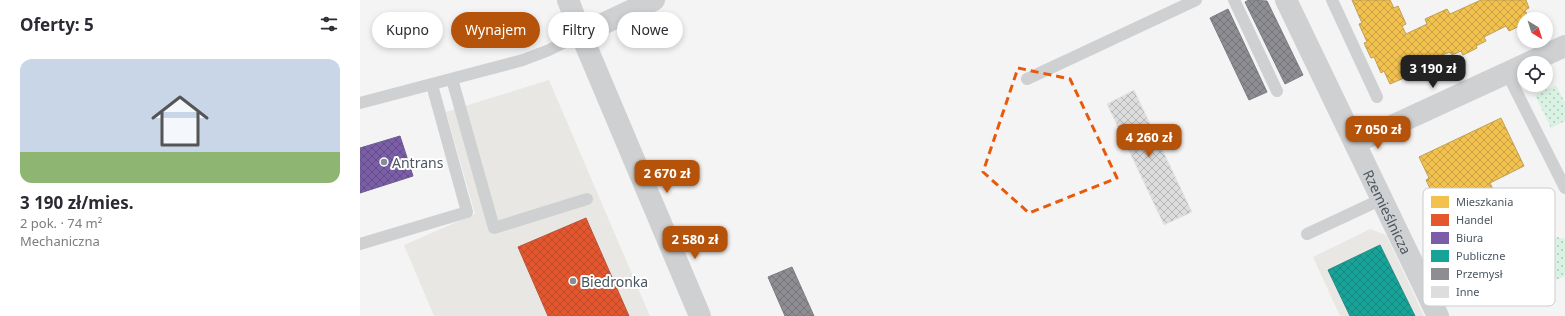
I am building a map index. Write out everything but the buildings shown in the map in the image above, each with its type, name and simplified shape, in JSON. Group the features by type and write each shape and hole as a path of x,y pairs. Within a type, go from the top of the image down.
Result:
{"street":[{"path":"568,0 573,12"},
{"path":"609,20 654,0"},
{"name":"Rzemieślnicza","path":"1286,0 1423,285"},
{"path":"1543,56 1565,46"},
{"path":"587,48 700,316"},
{"path":"1355,143 1515,69"},
{"name":"Rzemieślnicza","path":"1433,306 1438,316"}],"lane":[{"path":"1027,79 1196,0"},
{"path":"1234,0 1277,91"},
{"path":"1332,0 1377,97"},
{"path":"360,103 523,60 553,48"},
{"path":"1515,69 1564,184"},
{"path":"452,79 494,228 587,199"},
{"path":"360,244 467,212 432,85"},
{"path":"1307,234 1382,199"}],"highlighted area":[{"path":"1018,68 1070,79 1117,178 1029,213 983,172"}],"shaded area":[{"path":"549,80 650,316 434,316 404,245 475,214 446,112"},
{"path":"1370,229 1386,235 1424,316 1340,316 1313,257"}],"green space":[{"path":"1556,85 1565,103 1565,121 1551,128 1535,95 1541,92 1553,92 1553,86"},
{"path":"1555,238 1565,239 1565,276 1556,280 1555,278"}],"place":[{"name":"Antrans","path":"384,162"},
{"name":"Biedronka","path":"573,281"}]}
